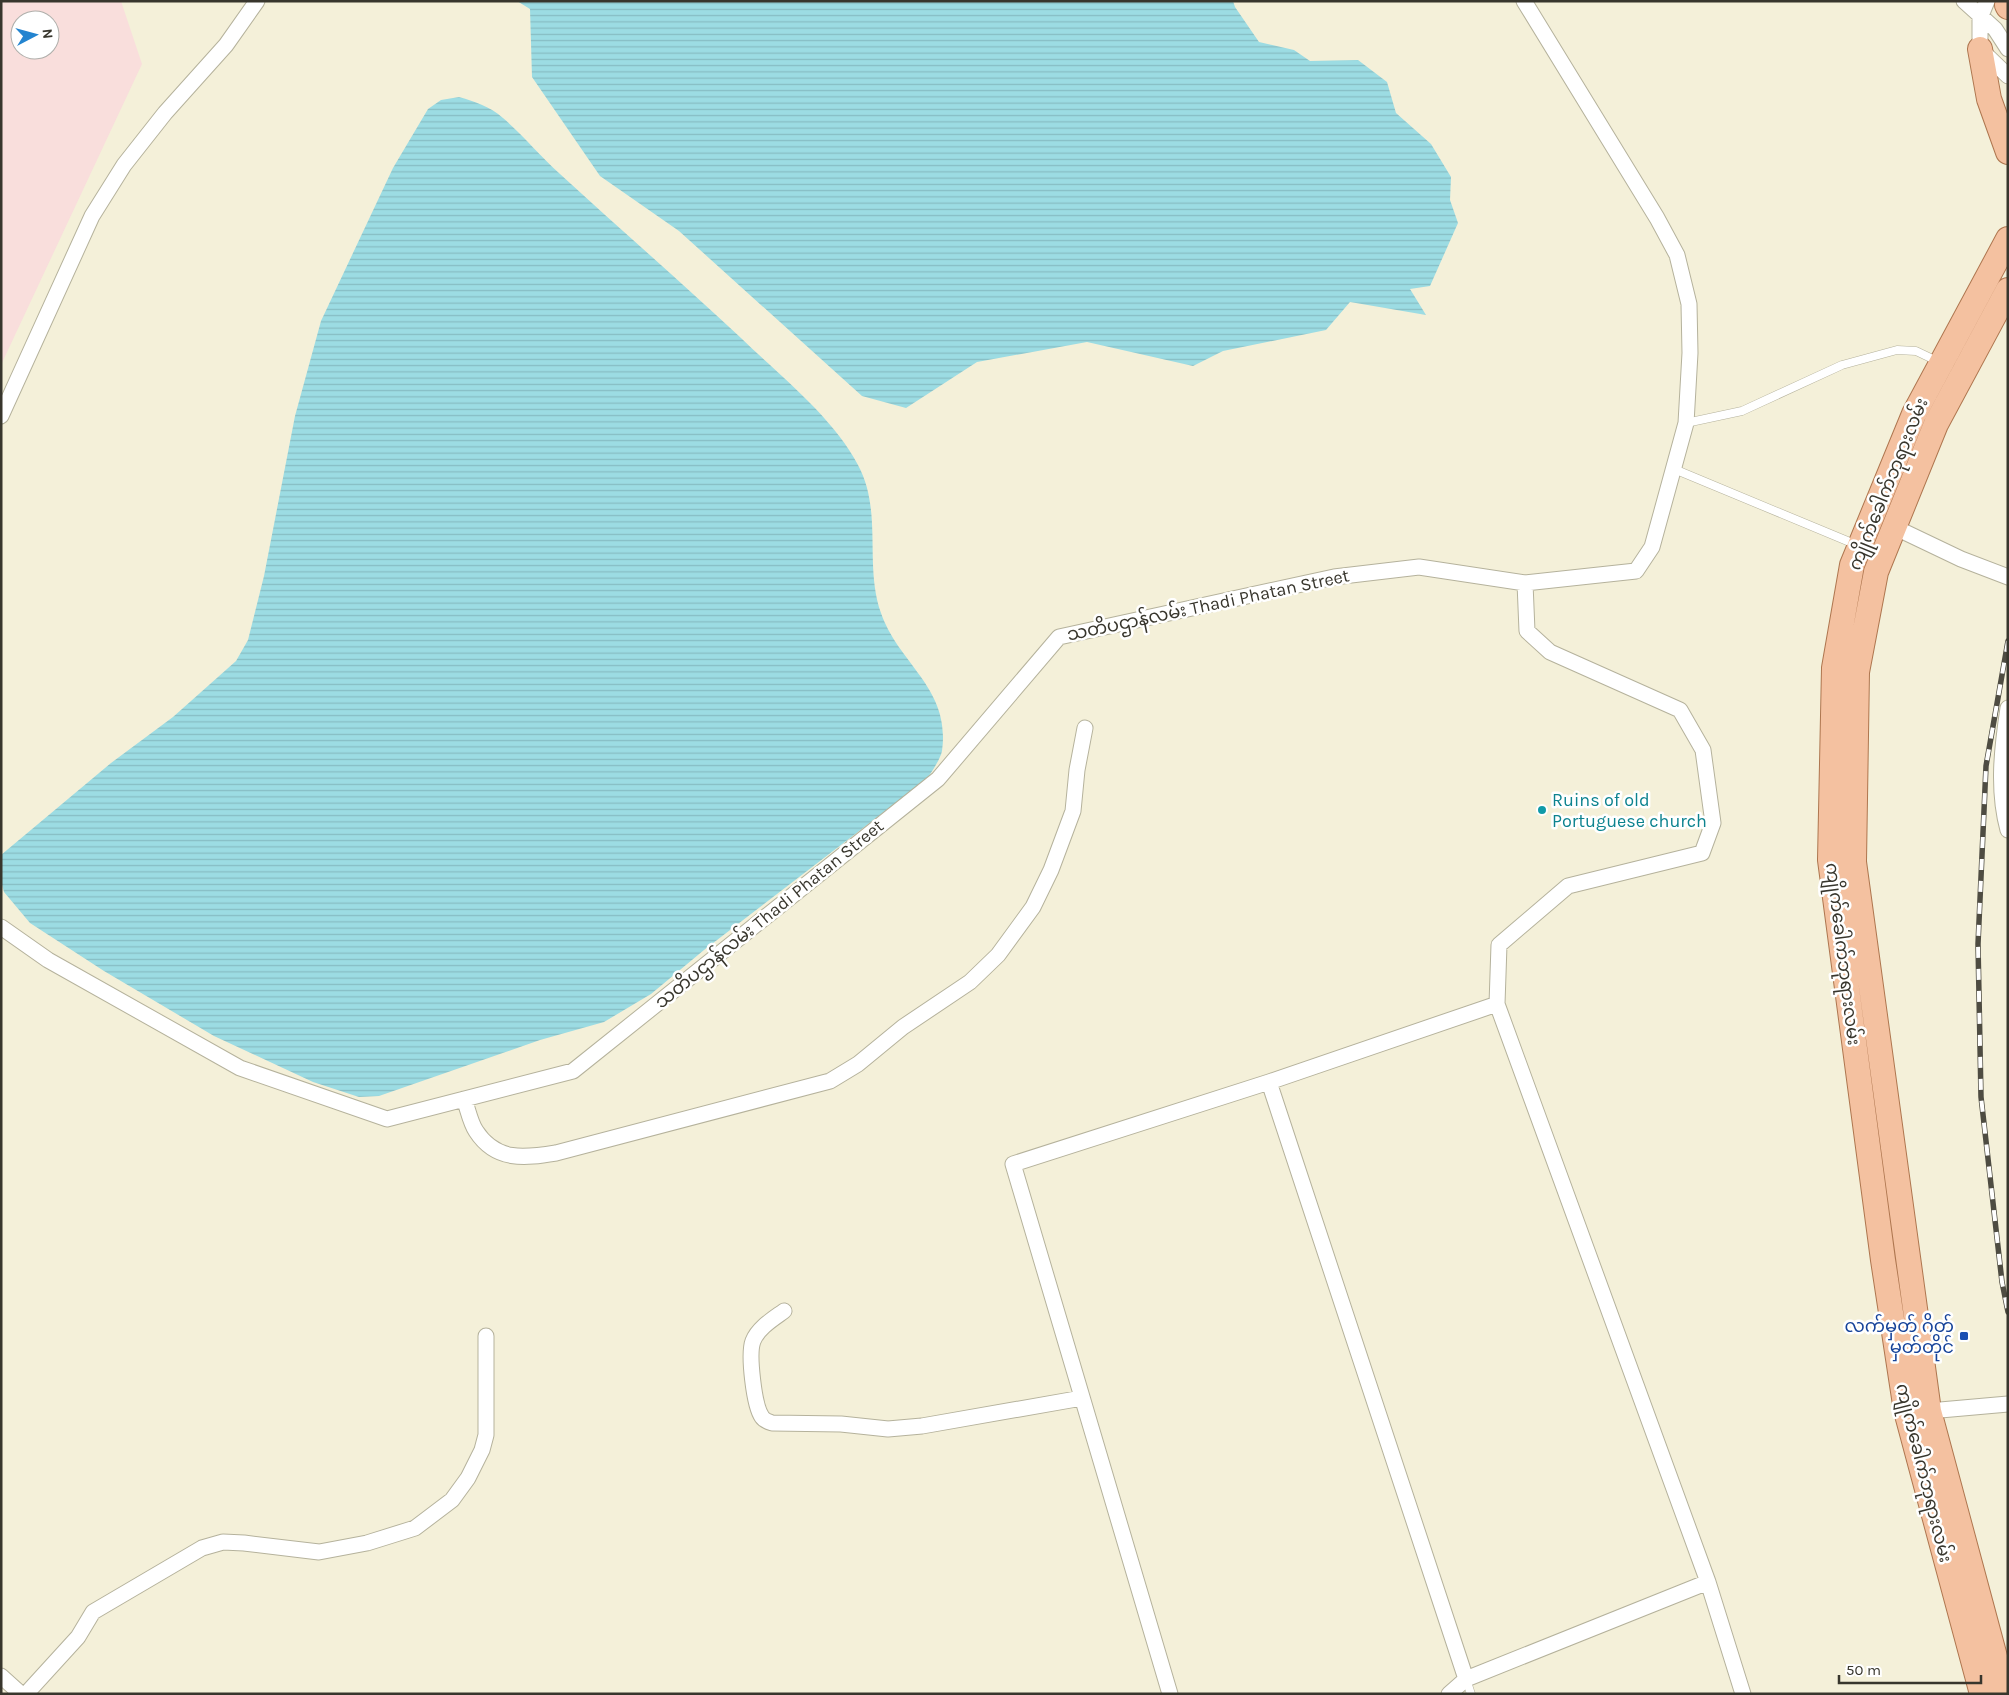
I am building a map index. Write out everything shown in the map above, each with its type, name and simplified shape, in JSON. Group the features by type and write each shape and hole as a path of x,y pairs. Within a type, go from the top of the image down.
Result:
{"main road":[{"path":"1980,49 1989,99 2008,152"},
{"name":"ကျိုက်ခေါက်ဘုရားလမ်း","path":"1982,1694 1906,1412 1883,1260 1830,860 1834,668 1852,565 1914,414 2008,239"},
{"name":"ကျိုက်ခေါက်ဘုရားလမ်း","path":"2005,1694 1930,1411 1854,862 1857,672 1876,572 1936,424 2000,318 2008,290"}],"street":[{"path":"1,416 92,216 124,165 165,113 226,45 257,1"},
{"path":"1524,1 1657,218 1677,255 1689,304 1690,352 1686,423 1674,469"},
{"path":"1964,1 1980,18 1994,29 2008,49"},
{"path":"1988,1 1980,18 1980,49 2008,76"},
{"path":"1994,29 2008,5"},
{"name":"သတိပဌာန်လမ်း Thadi Phatan Street","path":"1,927 48,960 240,1068 387,1119 573,1071 938,779 1059,636 1334,577 1419,566 1525,583 1636,571 1652,547 1674,469"},
{"path":"1894,527 1961,559 2008,577"},
{"path":"1525,583 1527,631 1550,652 1680,710 1703,750 1713,823 1702,853 1568,886 1499,945 1497,1004 1708,1582 1743,1694"},
{"path":"2008,708 2000,790 2002,809 2008,830"},
{"path":"464,1099 476,1131 487,1143 505,1155 522,1158 556,1153 830,1081 842,1074 858,1064 910,1022 982,972 998,955 1033,907 1051,870 1073,811 1077,770 1085,728"},
{"path":"1170,1694 1013,1164 1270,1082 1497,1004"},
{"path":"1270,1082 1469,1687"},
{"path":"784,1311 765,1325 753,1341 751,1359 757,1404 762,1418 772,1423 841,1424 888,1429 1082,1398"},
{"path":"26,1694 78,1637 93,1612 202,1548 223,1542 319,1552 367,1543 415,1528 452,1500 468,1478 482,1450 486,1435 486,1336"},
{"path":"1930,1411 2008,1404"},
{"path":"1449,1694 1469,1687 1708,1582"},
{"path":"1,1676 21,1694"}],"lane":[{"path":"1686,423 1742,411 1842,365 1896,350 1916,352 1941,363"},
{"path":"1674,469 1860,546"}],"shaded area":[{"path":"1,1 121,1 142,64 1,365"}],"water":[{"path":"517,1 1233,1 1235,7 1259,42 1294,50 1310,61 1358,60 1387,82 1396,113 1431,144 1451,177 1450,200 1458,223 1430,286 1410,289 1426,315 1350,302 1326,330 1223,351 1193,366 1087,342 977,362 906,408 862,396 679,231 600,176 532,77 530,9"},
{"path":"459,97 487,107 498,114 560,174 789,382 835,430 858,465 870,501 874,576 876,595 881,613 899,648 922,678 939,710 943,729 942,751 938,762 927,779 704,950 651,994 604,1022 540,1040 379,1096 359,1097 313,1082 214,1036 104,971 30,923 4,892 1,881 1,855 111,763 173,717 236,661 248,640 264,576 295,416 321,321 393,168 428,109 441,100"}],"railway":[{"path":"2008,641 1986,766 1978,944 1981,1097 2002,1282 2008,1312"}],"place":[{"name":"Ruins of old Portuguese church","path":"1542,810"},
{"name":"လက်မှတ် ဂိတ် မှတ်တိုင်","path":"1964,1336"}]}
